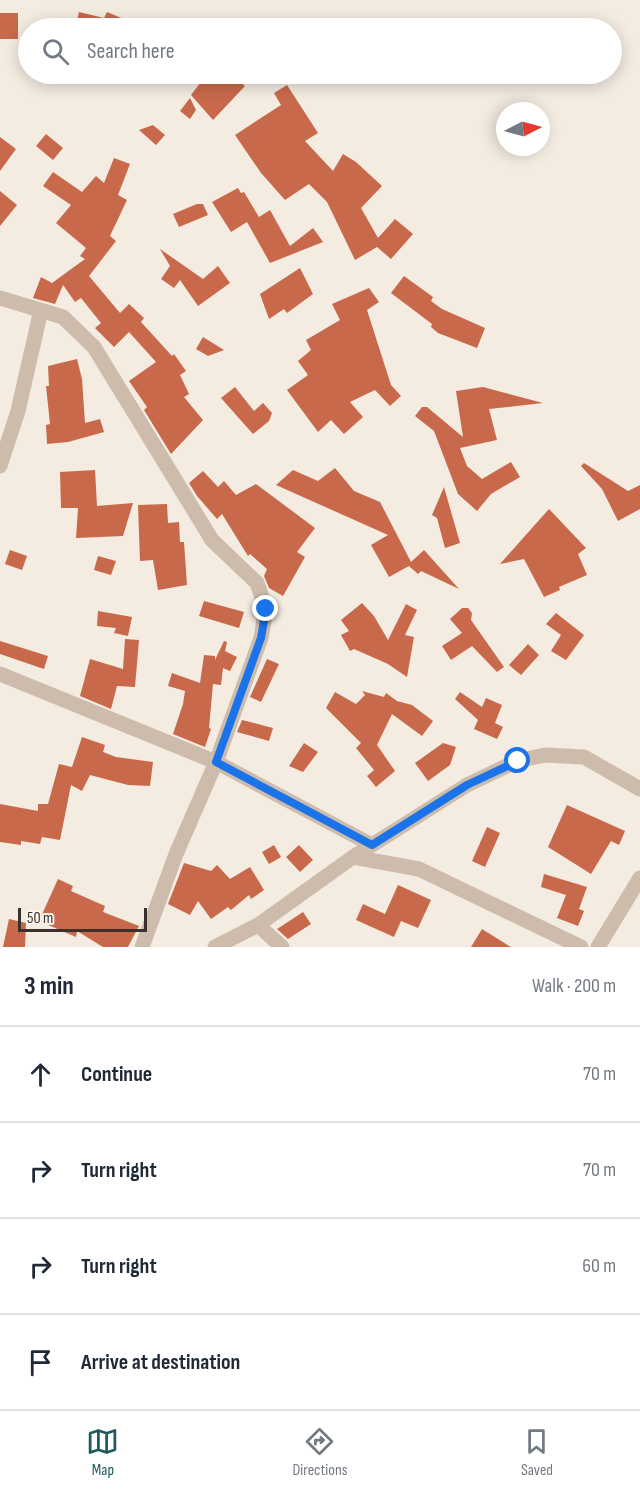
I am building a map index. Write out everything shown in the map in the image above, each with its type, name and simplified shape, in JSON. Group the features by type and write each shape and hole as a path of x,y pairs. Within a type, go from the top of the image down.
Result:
{"street":[{"path":"0,298 63,317 94,347 212,540 257,583 266,609 261,638 216,762 176,854 142,947"},
{"path":"0,466 18,411 41,310"},
{"path":"0,674 216,762 372,845"},
{"path":"215,947 258,925 353,857 467,785 527,759 545,755 584,757 639,785"},
{"path":"353,857 419,869 581,947"},
{"path":"598,947 640,878"},
{"path":"258,925 282,947"}],"building":[{"path":"79,12 104,18 78,18"},
{"path":"107,12 121,18 104,18"},
{"path":"0,13 18,13 18,39 0,39"},
{"path":"199,84 243,84 245,86 213,120 191,95"},
{"path":"287,85 318,133 305,141 333,171 343,154 356,162 382,186 361,208 378,238 395,219 413,234 391,259 377,247 355,260 327,202 309,184 285,200 261,173 235,135 281,105 274,93"},
{"path":"190,98 196,110 190,119 180,111"},
{"path":"153,125 165,135 156,145 139,130"},
{"path":"46,134 63,148 53,160 36,146"},
{"path":"0,137 16,149 0,171"},
{"path":"114,158 130,164 118,195 127,200 110,236 116,241 89,276 120,313 129,304 144,318 141,322 172,356 174,354 186,371 180,375 189,394 184,397 203,420 171,454 144,410 147,407 129,381 156,362 129,332 114,347 95,328 101,323 81,298 75,302 63,285 55,304 33,298 41,277 52,283 85,259 80,256 86,248 56,223 71,205 43,186 53,172 82,192 96,176 104,183"},
{"path":"238,188 241,193 244,192 259,217 270,210 290,246 313,228 323,242 270,263 247,222 231,232 212,202"},
{"path":"0,191 17,205 0,226"},
{"path":"197,204 203,204 208,215 179,227 173,214"},
{"path":"160,249 203,279 218,266 230,283 198,306 180,280 174,288 161,279 170,266"},
{"path":"300,268 313,294 287,313 284,309 269,319 260,294"},
{"path":"404,276 433,297 431,301 442,309 485,328 477,348 438,333 431,327 432,324 391,293"},
{"path":"369,288 379,302 367,310 391,385 401,396 390,406 375,390 350,402 363,417 344,434 331,420 318,432 287,390 308,375 298,361 311,350 306,340 340,320 332,304"},
{"path":"203,337 224,350 208,356 196,349"},
{"path":"77,359 82,379 85,423 100,419 104,432 68,442 47,444 46,425 50,424 46,386 49,386 48,366"},
{"path":"235,387 254,411 263,403 272,413 269,421 253,434 221,398"},
{"path":"483,387 543,403 489,409 497,440 460,448 467,466 482,479 511,462 520,477 491,494 477,511 458,494 434,431 415,416 422,407 427,407 463,437 456,391"},
{"path":"584,463 628,491 640,485 640,509 618,521 602,489 581,466"},
{"path":"335,468 354,491 380,502 411,562 424,550 459,589 421,571 418,574 409,566 389,577 371,545 388,535 276,485 293,470 318,481"},
{"path":"95,470 97,506 133,503 123,536 76,538 78,508 61,508 60,472"},
{"path":"203,471 218,487 224,481 236,495 256,484 315,528 297,552 305,557 283,596 269,588 264,576 267,569 250,554 248,556 222,514 217,519 197,496 189,483"},
{"path":"444,487 460,543 445,548 437,518 432,515"},
{"path":"167,504 168,523 179,522 180,542 184,542 187,585 158,590 153,560 140,561 138,505"},
{"path":"549,509 586,548 578,554 587,575 559,587 560,590 544,597 524,559 500,564"},
{"path":"10,550 27,556 22,570 5,564"},
{"path":"98,556 116,561 111,575 94,570"},
{"path":"204,601 244,612 239,628 199,616"},
{"path":"362,603 374,616 388,640 406,604 417,610 405,635 414,637 407,677 388,664 354,649 350,651 341,635 349,631 341,620"},
{"path":"462,608 468,608 472,613 471,620 504,667 497,672 472,646 451,660 442,646 462,633 450,619"},
{"path":"98,611 132,617 128,636 114,633 116,628 97,626"},
{"path":"556,613 584,635 566,660 551,651 561,635 546,624"},
{"path":"125,639 139,640 135,687 117,686 111,709 80,696 90,659 123,669"},
{"path":"0,641 48,656 44,669 0,654"},
{"path":"224,641 227,642 225,651 237,657 230,671 223,668 221,685 213,684 209,728 211,729 205,747 173,734 185,691 168,686 172,673 200,683 204,655 215,656 215,660"},
{"path":"528,644 539,655 521,675 509,665"},
{"path":"267,659 279,664 261,702 250,697"},
{"path":"362,691 384,697 386,693 397,701 412,705 433,721 422,736 392,714 377,745 395,771 376,787 367,776 374,770 356,748 361,743 326,708 335,692 356,704 365,695"},
{"path":"460,692 482,707 486,698 502,705 495,723 503,727 497,739 474,729 478,720 455,699"},
{"path":"242,720 273,728 269,741 237,732"},
{"path":"82,737 105,745 103,752 116,757 153,762 150,786 128,785 90,775 82,791 71,785 60,840 42,837 40,844 21,841 21,845 0,842 0,804 38,811 38,804 48,804 59,764 72,767"},
{"path":"304,743 318,752 303,772 289,766"},
{"path":"443,743 456,747 450,765 428,781 415,763"},
{"path":"567,805 625,831 619,845 611,841 591,874 548,847"},
{"path":"487,827 500,833 485,867 472,861"},
{"path":"274,845 281,857 269,864 262,852"},
{"path":"299,845 313,860 300,872 286,857"},
{"path":"184,863 211,871 217,865 230,879 250,867 264,890 251,899 249,895 231,910 228,907 211,919 198,901 190,915 168,904"},
{"path":"544,874 587,887 579,909 584,911 578,926 557,918 566,895 541,887"},
{"path":"58,879 73,886 71,891 105,906 103,912 139,926 128,947 103,947 77,931 76,937 39,921"},
{"path":"398,885 431,900 418,928 401,921 394,937 356,920 363,904 385,914"},
{"path":"303,912 311,924 288,939 277,929"},
{"path":"9,919 26,923 25,947 3,947"},
{"path":"482,929 511,947 471,947"}],"route":[{"path":"266,609 261,638 216,762 372,845 467,785 518,761"}]}
